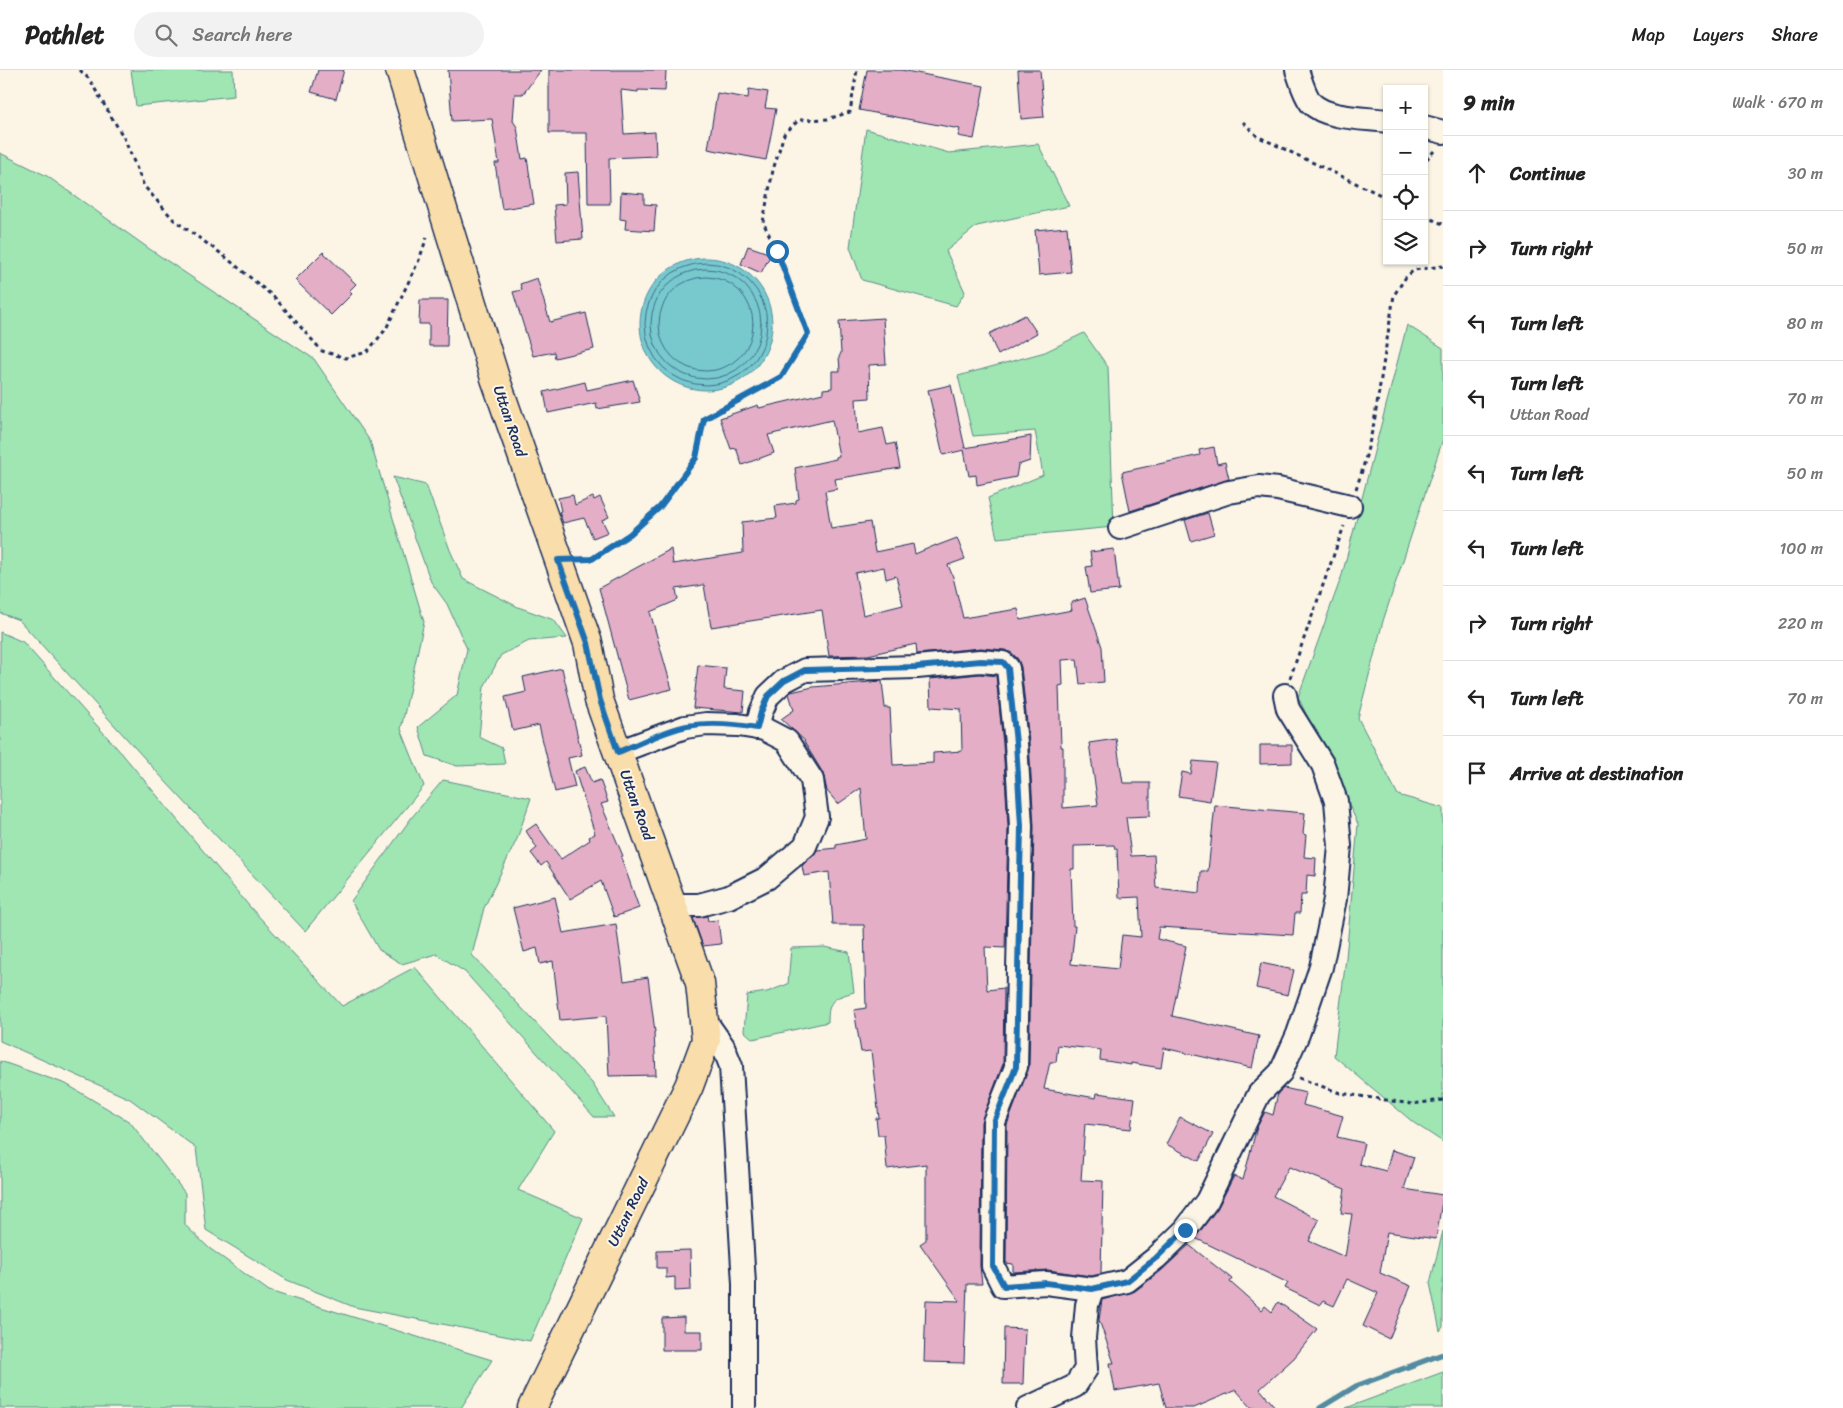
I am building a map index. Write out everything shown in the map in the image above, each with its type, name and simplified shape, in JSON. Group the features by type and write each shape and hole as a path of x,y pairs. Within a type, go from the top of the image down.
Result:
{"main road":[{"name":"Uttan Road","path":"400,70 495,378 588,643 600,700 700,983 704,1018 706,1040 689,1086 532,1408"}],"street":[{"path":"1297,70 1311,103 1321,110 1333,114 1383,120"},
{"path":"1428,128 1443,132"},
{"path":"1120,528 1230,492 1259,487 1350,506"},
{"path":"757,728 768,696 784,681 805,670 917,667 980,661 1003,662 1008,668 1016,743 1021,826 1016,1067 994,1122 993,1266 1004,1286 1046,1283 1092,1289 1127,1281 1156,1258 1185,1230 1207,1201 1259,1094 1282,1072 1298,1034 1321,967 1335,899 1340,846 1336,801 1323,765 1292,716 1285,696"},
{"path":"618,752 685,727 722,725 757,728 787,741 812,780 817,817 806,846 767,878 729,896 699,905 672,905"},
{"path":"704,1018 723,1046 731,1066 744,1284 744,1408"},
{"path":"1028,1408 1075,1386 1086,1369 1084,1338 1087,1305 1092,1289"}],"path":[{"path":"80,70 89,79 124,138 144,186 174,220 223,255 275,298 322,351 346,358 367,352 386,329 419,260 428,235"},
{"path":"558,560 592,559 630,534 660,507 696,458 704,419 781,377 808,334 777,251 762,222 773,170 784,134 799,120 828,119 850,112 857,70"},
{"path":"1243,122 1257,136 1383,196"},
{"path":"1428,218 1443,224"},
{"path":"1285,696 1364,468 1374,423 1394,295 1406,276 1414,270 1443,266"},
{"path":"1282,1072 1340,1093 1412,1104 1443,1100"}],"green space":[{"path":"131,70 233,70 234,96 136,106"},
{"path":"866,129 949,153 1038,144 1069,206 977,226 946,251 965,292 956,306 862,280 850,247"},
{"path":"0,153 47,176 151,250 314,359 370,441 424,622 401,729 424,786 305,931 19,620 0,613"},
{"path":"1407,325 1443,348 1443,439 1383,621 1358,718 1398,795 1443,808 1443,1142 1414,1123 1334,1056 1346,958 1358,824 1298,697 1342,575"},
{"path":"1084,333 1108,367 1114,527 997,538 988,498 1043,475 1035,431 973,436 958,376 1045,352"},
{"path":"393,477 426,485 463,579 518,607 554,620 567,638 529,641 501,655 484,687 479,737 502,748 505,764 457,766 427,756 418,727 457,695 467,649 447,604 431,582"},
{"path":"0,632 23,642 124,756 250,907 342,1006 415,967 554,1131 518,1190 583,1218 530,1341 354,1307 287,1280 206,1230 196,1148 130,1099 0,1041"},
{"path":"443,780 531,798 517,839 484,908 472,955 592,1083 614,1117 594,1117 465,972 436,954 402,964 379,950 351,901 412,817"},
{"path":"824,947 849,952 854,992 833,1001 829,1009 828,1022 753,1039 744,1031 747,995 767,992 788,984 791,948"},
{"path":"0,1061 66,1084 130,1122 185,1193 185,1225 209,1248 269,1291 492,1360 461,1408 0,1408"},
{"path":"1443,1231 1443,1327 1440,1331 1430,1283"},
{"path":"1443,1372 1443,1408 1346,1408"}],"water":[{"path":"706,258 719,259 731,263 753,277 767,299 771,311 771,337 767,349 753,371 731,385 719,389 706,390 693,389 681,385 659,371 645,349 641,337 640,324 641,311 645,299 659,277 681,263 693,259"}],"building":[{"path":"318,70 344,70 336,99 311,92"},
{"path":"448,70 541,70 523,94 515,94 513,121 517,127 522,159 527,158 534,204 502,209 495,163 499,163 492,119 452,121"},
{"path":"549,70 666,70 665,91 638,90 638,92 621,90 624,134 655,132 656,156 609,158 610,204 588,204 587,133 549,133"},
{"path":"867,70 901,70 984,86 974,139 958,136 960,129 859,110"},
{"path":"1018,70 1040,70 1044,117 1021,119"},
{"path":"749,89 768,92 765,108 776,109 766,160 708,149 717,93 748,98"},
{"path":"578,172 583,239 557,241 554,205 566,204 565,173"},
{"path":"621,192 644,194 644,204 656,205 654,231 625,229 626,220 620,219"},
{"path":"1067,227 1071,272 1039,275 1035,230"},
{"path":"748,246 771,254 761,273 741,264"},
{"path":"323,252 356,284 349,291 352,294 331,315 295,280"},
{"path":"537,278 550,322 586,313 594,349 555,358 554,352 533,356 513,292 522,290 520,284"},
{"path":"420,300 448,300 447,346 429,346 429,324 419,324"},
{"path":"1025,315 1037,333 998,355 989,334"},
{"path":"883,318 886,364 869,365 870,398 856,399 858,433 883,428 887,445 895,443 900,468 835,479 837,489 825,491 831,528 870,522 875,552 913,544 915,554 957,538 965,559 948,565 953,577 963,618 1018,609 1020,620 1072,610 1070,603 1085,598 1102,647 1104,682 1080,684 1077,659 1062,660 1063,685 1059,686 1061,747 1063,747 1063,808 1098,805 1089,743 1116,739 1123,783 1150,783 1150,816 1126,817 1131,856 1154,855 1156,888 1200,893 1201,871 1208,871 1215,805 1305,813 1303,834 1306,835 1304,857 1316,858 1315,876 1307,875 1306,895 1301,895 1300,913 1295,913 1293,935 1159,927 1157,939 1186,946 1172,1016 1259,1036 1252,1068 1164,1048 1161,1068 1100,1060 1101,1050 1058,1045 1056,1062 1050,1062 1044,1089 1096,1098 1097,1093 1135,1098 1131,1129 1085,1124 1081,1180 1103,1181 1101,1274 1091,1276 1048,1270 1013,1272 1013,1264 1006,1263 1007,1125 1029,1067 1034,826 1029,742 1021,667 1018,659 1012,653 1005,650 981,648 917,654 916,644 868,655 829,656 822,610 711,627 704,585 676,589 678,600 650,612 672,689 629,700 599,588 671,549 673,564 743,553 742,522 777,518 775,506 796,503 796,500 799,499 795,468 836,459 839,456 832,420 768,435 774,453 742,465 736,448 731,449 720,418 758,405 759,408 823,393 823,389 832,388 832,371 840,371 839,321","holes":["884,567 886,579 896,576 903,605 863,615 855,573","1114,845 1115,849 1117,849 1119,898 1139,897 1141,937 1122,935 1118,969 1071,964 1075,926 1073,926 1071,869 1074,869 1074,846"]},
{"path":"633,380 640,402 597,409 596,403 548,413 544,392 585,382 587,390"},
{"path":"951,385 965,448 1031,436 1030,461 1018,465 1016,477 977,485 976,475 969,476 964,450 943,455 928,390"},
{"path":"1214,447 1217,464 1225,462 1229,479 1130,511 1122,472 1200,455 1199,450"},
{"path":"573,495 575,505 593,497 594,500 600,497 609,517 602,520 608,532 593,538 584,518 563,523 559,512 561,511 558,498"},
{"path":"1208,513 1214,534 1191,541 1185,520"},
{"path":"1114,549 1119,590 1090,593 1086,567 1092,566 1090,552"},
{"path":"698,665 726,668 724,689 745,691 743,712 693,708"},
{"path":"562,668 582,755 568,758 575,787 555,792 539,725 513,731 505,697 526,692 523,677"},
{"path":"980,674 996,676 1003,744 1008,826 1005,948 985,947 987,990 1004,988 1003,1064 981,1122 980,1266 982,1284 967,1284 964,1363 924,1362 926,1300 960,1301 920,1244 926,1240 926,1164 887,1169 884,1135 878,1135 876,1118 879,1118 871,1051 861,1052 854,1010 866,1008 864,925 833,925 829,872 804,876 802,866 817,850 836,848 836,845 866,839 861,788 838,804 827,791 823,773 805,741 781,719 794,710 789,694 791,692 813,687 882,681 885,708 890,708 893,765 933,763 933,753 962,751 961,709 931,707 930,679"},
{"path":"1260,745 1292,745 1292,763 1260,764"},
{"path":"1193,761 1216,763 1210,801 1178,796 1182,772 1191,774"},
{"path":"585,767 592,783 600,780 608,802 601,804 623,856 621,857 639,908 614,917 601,881 570,899 546,862 541,866 531,853 537,848 526,831 536,824 561,859 590,840 589,837 595,834 575,771"},
{"path":"555,897 563,933 616,924 624,981 648,977 655,1032 656,1075 609,1076 606,1016 560,1020 553,961 540,964 537,948 524,952 513,908"},
{"path":"707,916 708,921 718,920 721,944 703,946 693,918"},
{"path":"1261,963 1294,970 1288,995 1256,988"},
{"path":"1284,1088 1306,1093 1303,1105 1343,1116 1337,1137 1364,1143 1359,1164 1386,1171 1392,1150 1414,1157 1404,1189 1443,1195 1436,1239 1387,1232 1380,1273 1411,1286 1389,1339 1363,1326 1378,1293 1347,1279 1334,1306 1323,1301 1320,1305 1285,1288 1288,1283 1195,1238 1217,1209 1234,1176 1243,1180 1257,1127 1265,1112 1273,1115 1278,1093","holes":["1289,1167 1345,1189 1341,1213 1352,1214 1345,1257 1309,1241 1319,1220 1273,1196"]},
{"path":"1180,1117 1213,1134 1199,1161 1166,1144"},
{"path":"1189,1245 1232,1279 1230,1282 1262,1310 1265,1306 1272,1312 1278,1302 1317,1329 1294,1358 1260,1389 1276,1408 1252,1408 1236,1390 1194,1408 1166,1408 1159,1383 1115,1391 1110,1363 1114,1363 1099,1320 1102,1300 1135,1291 1161,1271"},
{"path":"690,1250 691,1290 675,1291 675,1277 666,1278 666,1268 657,1268 657,1251"},
{"path":"684,1317 684,1331 702,1331 702,1350 662,1350 662,1318"},
{"path":"1004,1328 1025,1329 1023,1384 1003,1384"}],"waterway":[{"path":"1320,1408 1356,1386 1443,1354"}],"route":[{"path":"777,251 808,334 781,377 704,419 696,458 660,507 630,534 592,559 558,560 588,643 600,700 618,752 685,727 706,724 738,725 757,728 768,696 784,681 805,670 917,667 980,661 1003,662 1008,668 1016,743 1021,826 1016,1067 994,1122 993,1266 1004,1286 1046,1283 1092,1289 1127,1281 1156,1258 1185,1230"}]}
